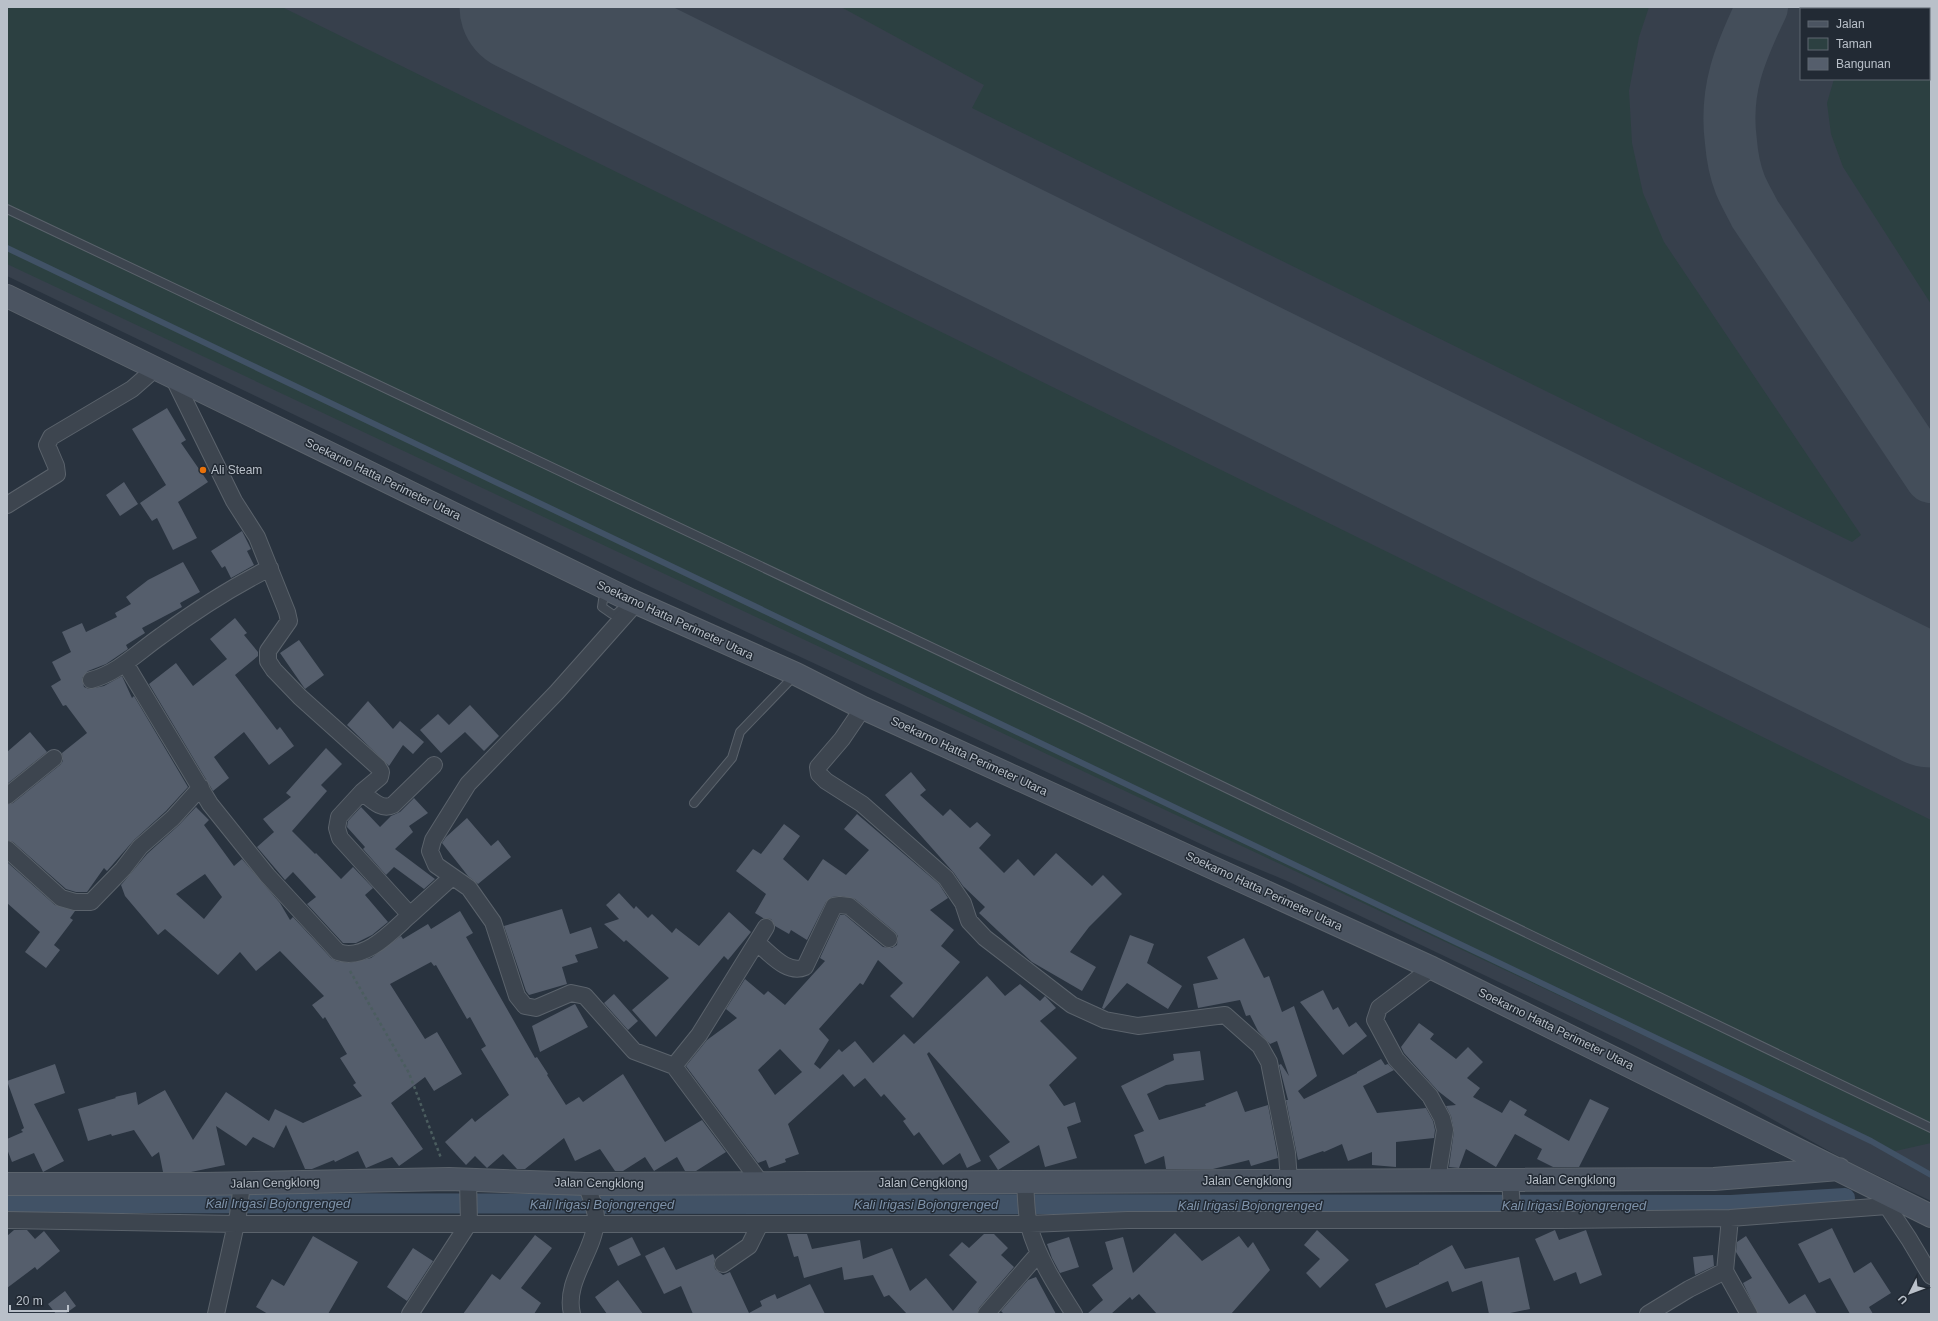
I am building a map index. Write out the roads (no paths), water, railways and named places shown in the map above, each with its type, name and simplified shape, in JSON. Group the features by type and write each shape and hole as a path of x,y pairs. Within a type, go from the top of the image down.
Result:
{"main road":[{"name":"Soekarno Hatta Perimeter Utara","path":"7,296 172,375 624,605 796,674 863,708 1432,968 1839,1169 1889,1202 1931,1216"},
{"name":"Jalan Cengklong","path":"7,1184 241,1187 462,1182 587,1186 761,1183 1025,1186 1436,1180 1510,1185 1714,1179 1839,1169"}],"street":[{"path":"7,505 57,474 56,466 47,445 51,437 132,389 148,375 152,365"},
{"path":"172,375 234,501 257,537 287,612 288,621 268,651 268,661 274,670 300,697 378,767 381,772 380,777 362,792 339,817 337,828 340,838 410,915"},
{"path":"91,680 114,671 161,636 244,581 270,568"},
{"path":"624,605 556,692 468,784 433,840 430,851 436,865 469,888 493,922 517,996 526,1006 536,1008 570,992 585,996 595,1005 634,1051 674,1066 761,1183"},
{"path":"125,663 210,804 267,875 340,953 358,954 382,940 452,877"},
{"path":"863,708 842,739 818,767 820,774 826,781 862,804 946,878 963,903 969,921 985,938 1072,1005 1105,1020 1138,1026 1225,1015 1260,1046 1270,1062 1287,1153 1289,1181"},
{"path":"7,796 54,758"},
{"path":"362,792 382,807 388,808 393,805 434,765"},
{"path":"7,849 61,898 75,902 90,902 123,869 140,847 173,818 201,787"},
{"path":"757,943 788,969 798,970 805,967 834,906 840,905 849,906 889,939"},
{"path":"674,1066 699,1035 766,927"},
{"path":"1432,968 1380,1008 1374,1020 1396,1059 1430,1096 1442,1118 1445,1130 1436,1180"},
{"path":"410,1314 469,1221 462,1182"},
{"path":"1510,1185 1512,1215"},
{"path":"572,1314 571,1297 574,1282 596,1218 587,1186"},
{"path":"1025,1186 1029,1220 1039,1253 1054,1283 1074,1314"},
{"path":"216,1314 237,1219 241,1187"},
{"path":"7,1220 237,1219 469,1221 596,1218 760,1224 1512,1215 1730,1218 1889,1202 1931,1276"},
{"path":"1730,1218 1725,1271 1749,1314"},
{"path":"723,1264 749,1246 760,1224"},
{"path":"986,1314 1039,1253"},
{"path":"1648,1314 1689,1289 1725,1271"}],"lane":[{"path":"7,209 1076,716 1931,1128"},
{"path":"694,803 732,758 740,732 796,674"}],"waterway":[{"path":"7,248 1871,1141 1931,1175"},
{"name":"Kali Irigasi Bojongrenged","path":"7,1203 1731,1205 1845,1198"}],"place":[{"name":"Ali Steam","path":"203,470"}]}
